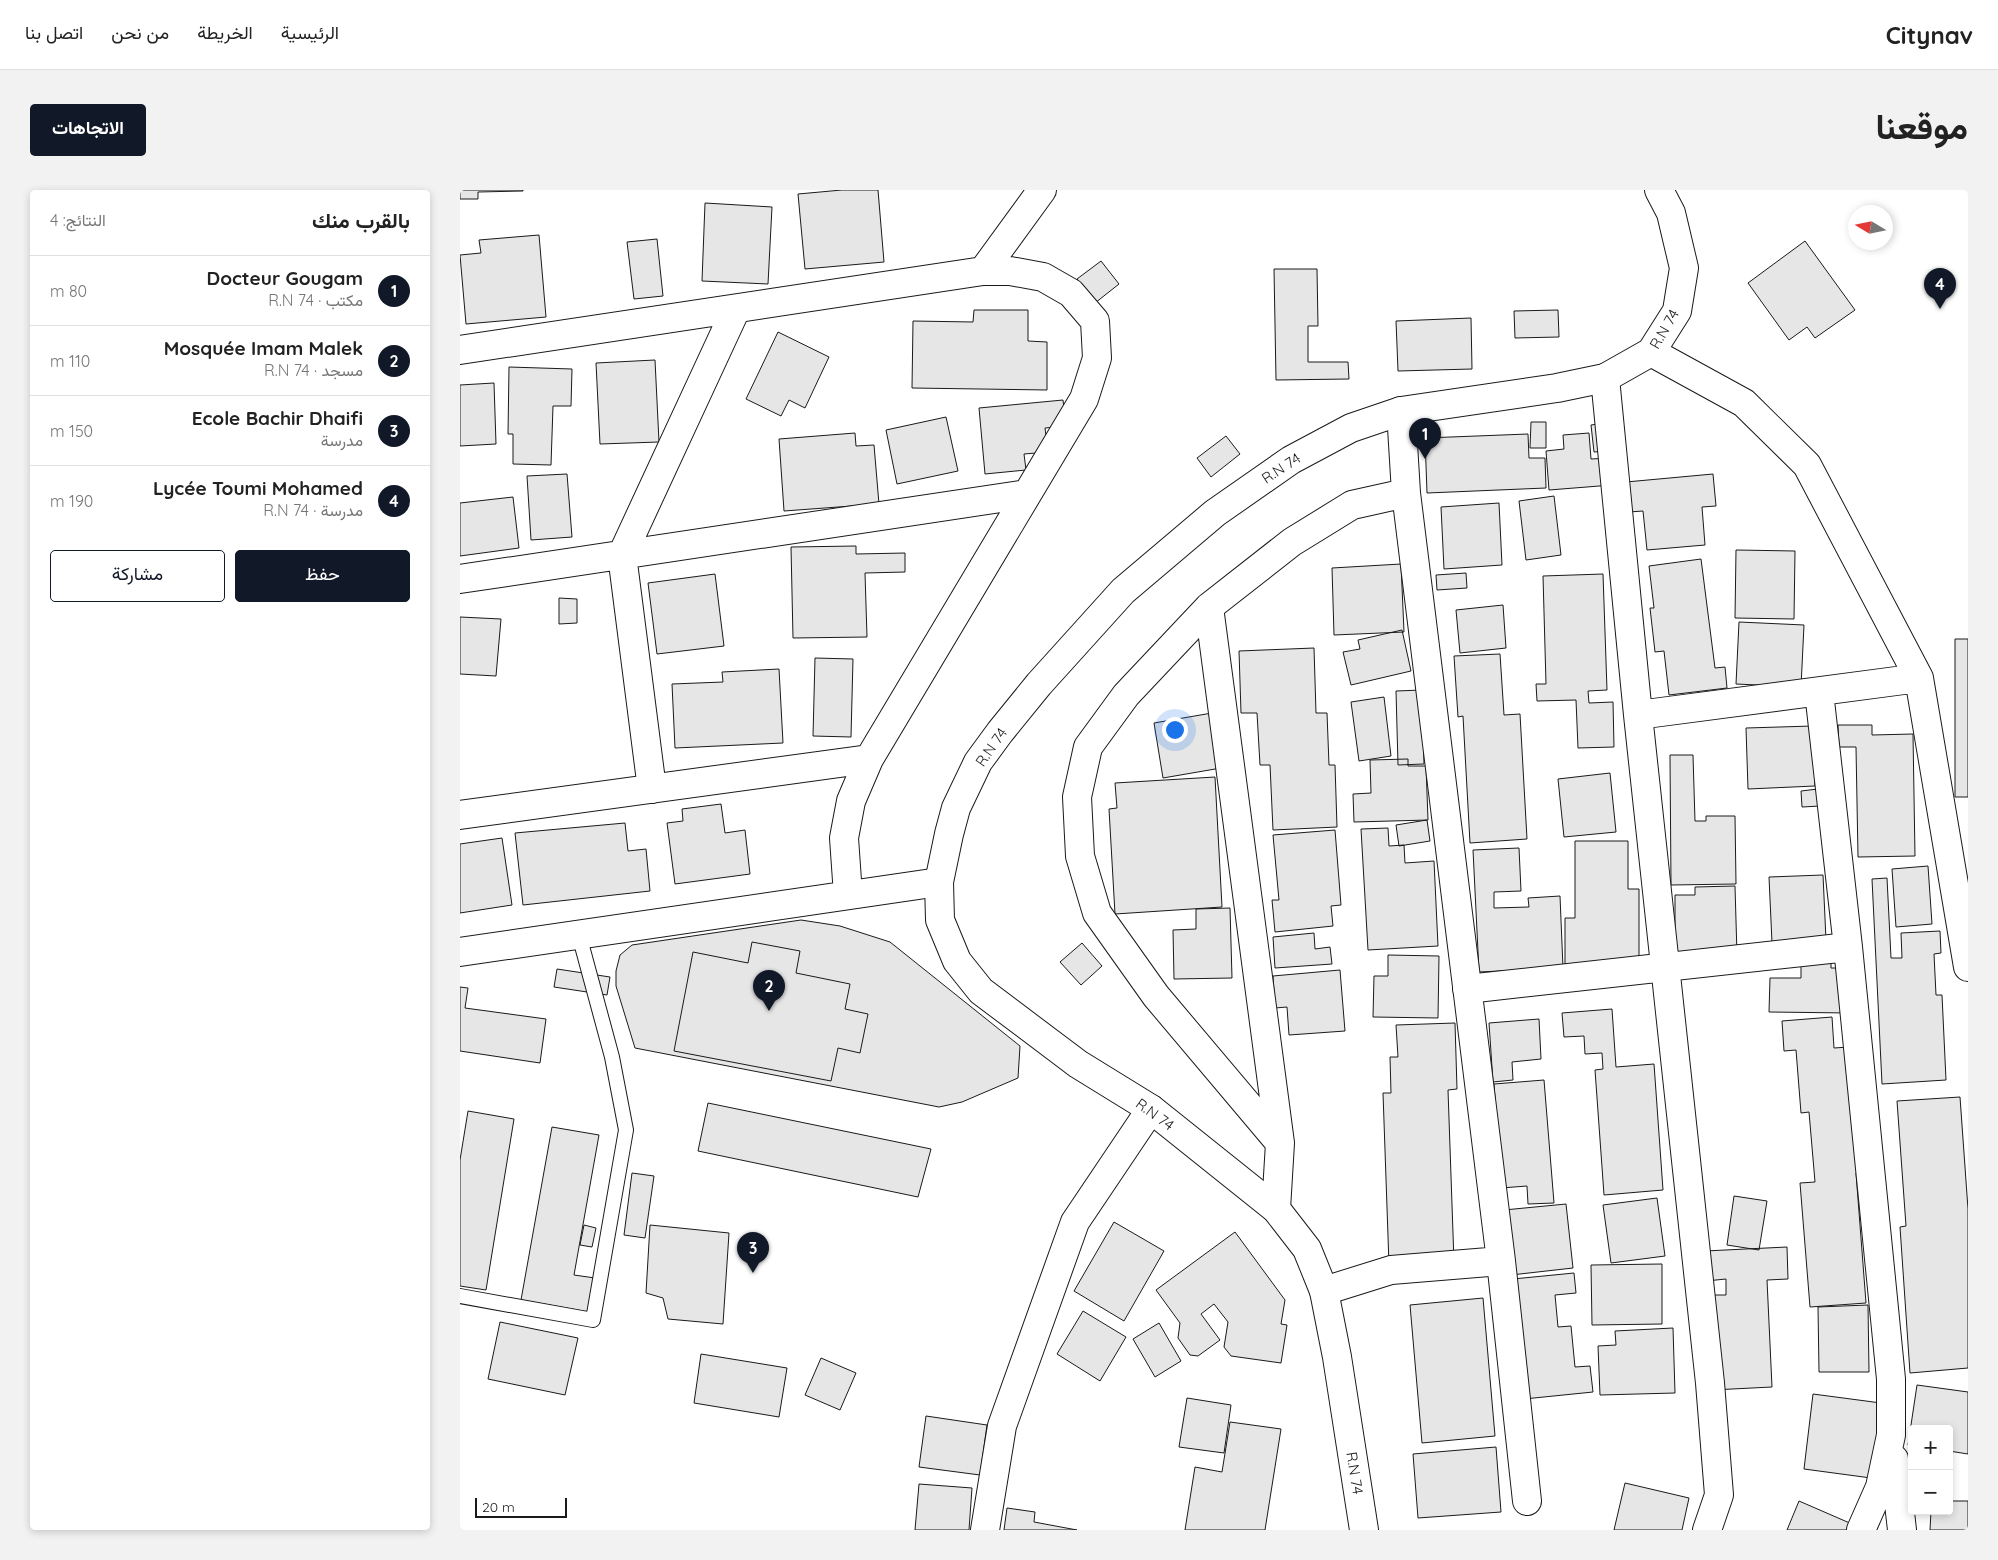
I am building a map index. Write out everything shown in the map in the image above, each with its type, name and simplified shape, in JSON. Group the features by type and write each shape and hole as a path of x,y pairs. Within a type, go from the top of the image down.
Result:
{"street":[{"path":"983,271 1042,190"},
{"name":"R.N 74","path":"1364,1530 1337,1357 1324,1291 1307,1249 1276,1209 1151,1109 1078,1064 981,991 957,961 940,920 939,882 949,834 956,808 978,762 1028,698 1123,591 1215,514 1291,460 1351,428 1401,411 1557,388 1605,378 1651,352 1677,311 1684,268 1671,214 1659,190"},
{"path":"460,350 983,271 1010,271 1043,277 1071,293 1094,321 1097,358 1084,399 870,759 851,801 844,838 848,895"},
{"path":"652,789 622,554 736,308"},
{"path":"1651,352 1744,403 1807,466 1919,678 1968,967"},
{"path":"1605,378 1638,715 1710,1382 1719,1495 1707,1530"},
{"path":"1401,411 1406,493 1501,1261 1527,1501"},
{"path":"1280,1143 1156,996 1097,913 1080,856 1077,797 1088,747 1126,695 1209,607 1292,542 1352,505 1406,493"},
{"path":"460,579 1027,494"},
{"path":"1209,607 1280,1143 1276,1209"},
{"path":"1638,715 1919,678"},
{"path":"1818,692 1848,947 1891,1379 1892,1435 1902,1530"},
{"path":"460,815 870,759"},
{"path":"460,952 939,882"},
{"path":"1467,989 1848,947"},
{"path":"985,1530 1002,1426 1075,1222 1151,1109"},
{"path":"1324,1291 1391,1270 1501,1261"},
{"path":"1861,1530 1880,1487 1892,1435"}],"lane":[{"path":"460,1296 593,1320 626,1130 612,1057 579,934"}],"building":[{"path":"460,190 523,191 478,192 478,199 460,199"},
{"path":"842,190 878,190 884,262 805,269 798,194"},
{"path":"705,203 772,207 768,284 702,281"},
{"path":"539,235 546,317 466,324 460,255 481,253 479,240"},
{"path":"657,239 663,296 634,299 627,242"},
{"path":"1805,241 1855,310 1815,338 1807,327 1789,340 1748,283"},
{"path":"1101,261 1119,284 1095,303 1077,279"},
{"path":"1274,269 1317,269 1318,326 1308,326 1308,362 1348,362 1349,379 1276,380"},
{"path":"974,310 1028,310 1028,341 1047,342 1047,390 912,388 913,321 973,322"},
{"path":"1558,310 1559,337 1515,338 1514,311"},
{"path":"1471,318 1472,369 1398,371 1396,321"},
{"path":"778,332 829,357 805,408 789,400 781,416 746,399"},
{"path":"655,360 659,442 600,444 596,363"},
{"path":"509,367 572,369 571,406 553,406 551,465 513,464 513,434 508,434"},
{"path":"494,383 496,444 460,446 460,385"},
{"path":"1063,400 1066,426 1045,428 1048,452 1024,454 1026,470 985,474 979,408"},
{"path":"946,417 958,471 897,484 886,430"},
{"path":"1531,422 1546,422 1546,448 1530,448"},
{"path":"1605,423 1609,451 1594,452 1591,425"},
{"path":"855,433 856,446 874,445 879,504 784,511 779,439"},
{"path":"1589,433 1591,459 1610,458 1612,485 1549,490 1546,451 1564,449 1563,435"},
{"path":"1528,434 1529,458 1545,458 1546,488 1427,493 1425,438"},
{"path":"1226,436 1240,454 1211,477 1197,458"},
{"path":"567,474 572,537 531,540 527,476"},
{"path":"1713,474 1716,506 1702,507 1705,545 1647,550 1643,511 1629,512 1626,482"},
{"path":"1554,496 1561,555 1526,560 1519,501"},
{"path":"513,497 519,548 460,556 460,503"},
{"path":"1499,503 1502,565 1444,569 1441,507"},
{"path":"856,546 856,554 905,553 905,572 865,573 867,637 793,638 791,547"},
{"path":"1736,550 1795,551 1794,619 1735,618"},
{"path":"1701,559 1715,668 1725,667 1727,688 1669,695 1664,651 1655,652 1650,608 1654,608 1649,566"},
{"path":"1401,564 1404,632 1334,635 1332,568"},
{"path":"1466,573 1467,588 1437,590 1436,575"},
{"path":"715,574 724,646 657,654 648,583"},
{"path":"1603,574 1607,690 1588,691 1589,703 1613,702 1614,747 1578,748 1576,700 1537,701 1536,684 1546,684 1543,576"},
{"path":"559,598 577,599 577,623 559,624"},
{"path":"1503,605 1506,648 1460,653 1456,610"},
{"path":"460,617 501,619 496,676 460,674"},
{"path":"1739,622 1804,625 1801,687 1736,684"},
{"path":"1402,630 1411,671 1351,685 1343,652 1360,649 1358,640"},
{"path":"1955,639 1968,639 1968,797 1955,797"},
{"path":"1314,648 1316,713 1327,713 1329,765 1335,765 1337,827 1273,830 1270,765 1260,765 1257,713 1241,713 1239,651"},
{"path":"1500,654 1504,715 1520,714 1527,839 1470,843 1463,716 1458,717 1454,656"},
{"path":"815,658 853,659 851,737 813,736"},
{"path":"779,669 783,743 675,748 672,684 723,682 722,672"},
{"path":"1422,690 1424,764 1398,765 1396,691"},
{"path":"1384,697 1391,756 1359,761 1351,702"},
{"path":"1212,713 1221,768 1163,778 1154,723"},
{"path":"1838,725 1872,725 1872,735 1913,734 1915,856 1858,857 1856,747 1839,747"},
{"path":"1813,726 1815,786 1748,789 1746,728"},
{"path":"1670,755 1693,755 1695,821 1706,821 1706,816 1735,816 1736,884 1671,885"},
{"path":"1408,759 1408,766 1426,766 1428,820 1354,822 1353,794 1371,793 1370,760"},
{"path":"1610,773 1616,832 1564,837 1558,779"},
{"path":"1215,777 1222,907 1115,914 1109,809 1117,808 1115,783"},
{"path":"1818,789 1820,806 1802,807 1801,791"},
{"path":"721,804 725,833 745,830 750,874 675,884 667,823 683,821 682,809"},
{"path":"1427,820 1430,841 1399,846 1396,825"},
{"path":"625,823 628,851 646,849 650,891 523,905 515,833"},
{"path":"1388,828 1389,846 1404,845 1405,863 1434,861 1438,946 1368,950 1361,829"},
{"path":"1335,830 1341,905 1331,906 1333,926 1275,932 1272,900 1279,900 1273,835"},
{"path":"502,838 512,905 460,913 460,844"},
{"path":"1575,841 1628,841 1628,889 1639,889 1639,966 1565,965 1565,918 1575,918"},
{"path":"1519,848 1521,891 1494,892 1494,908 1529,907 1528,898 1560,896 1563,968 1479,972 1473,850"},
{"path":"1928,866 1932,924 1896,927 1892,869"},
{"path":"1823,875 1826,940 1772,943 1769,877"},
{"path":"1887,878 1891,958 1902,958 1901,933 1940,931 1941,953 1934,954 1936,995 1942,995 1946,1080 1882,1084 1872,879"},
{"path":"1735,886 1737,955 1675,956 1675,895 1695,895 1695,887"},
{"path":"1230,908 1232,978 1174,979 1173,930 1196,929 1196,909"},
{"path":"801,920 840,926 890,942 1020,1046 1018,1078 962,1102 939,1107 635,1048 616,986 616,971 620,955 632,945"},
{"path":"1314,933 1315,949 1330,947 1332,964 1275,968 1273,937"},
{"path":"752,942 800,951 796,973 850,984 845,1009 868,1014 860,1053 838,1048 831,1081 674,1051 693,952 748,963"},
{"path":"1082,943 1102,966 1081,985 1060,962"},
{"path":"1801,954 1831,955 1831,968 1849,968 1849,1013 1769,1012 1770,978 1801,978"},
{"path":"1388,955 1439,956 1438,1018 1373,1017 1374,976 1388,976"},
{"path":"557,969 610,977 607,995 554,987"},
{"path":"1340,970 1345,1031 1289,1035 1287,1007 1275,1008 1273,976"},
{"path":"460,987 468,988 465,1008 546,1019 540,1063 460,1051"},
{"path":"1612,1009 1616,1067 1654,1064 1663,1190 1604,1195 1595,1070 1603,1069 1602,1053 1585,1054 1584,1036 1564,1037 1562,1013"},
{"path":"1832,1017 1834,1048 1849,1047 1859,1173 1856,1173 1866,1303 1810,1307 1800,1183 1815,1182 1809,1112 1801,1113 1796,1050 1784,1051 1782,1021"},
{"path":"1539,1019 1541,1059 1512,1062 1513,1080 1493,1082 1489,1023"},
{"path":"1455,1023 1457,1089 1448,1090 1454,1262 1389,1265 1383,1093 1391,1093 1390,1057 1398,1057 1396,1025"},
{"path":"1544,1080 1554,1203 1528,1204 1527,1186 1501,1188 1494,1084"},
{"path":"1960,1097 1968,1209 1968,1368 1910,1373 1900,1227 1906,1226 1897,1101"},
{"path":"708,1103 931,1149 918,1197 698,1151"},
{"path":"468,1111 514,1119 486,1290 460,1286 460,1160"},
{"path":"552,1127 599,1135 574,1275 595,1278 589,1312 521,1300"},
{"path":"632,1173 654,1176 645,1238 624,1235"},
{"path":"1734,1196 1767,1201 1759,1250 1727,1245"},
{"path":"1657,1198 1665,1256 1611,1263 1603,1205"},
{"path":"1566,1204 1573,1268 1511,1275 1504,1210"},
{"path":"1114,1222 1164,1251 1124,1321 1074,1291"},
{"path":"584,1225 596,1228 592,1247 580,1245"},
{"path":"650,1225 729,1233 723,1324 668,1319 663,1298 646,1293"},
{"path":"1235,1232 1285,1300 1281,1324 1287,1325 1281,1363 1231,1356 1224,1347 1228,1322 1214,1304 1201,1314 1220,1340 1198,1356 1190,1355 1178,1338 1180,1323 1156,1290"},
{"path":"1787,1247 1788,1279 1767,1280 1772,1387 1712,1390 1707,1295 1726,1295 1726,1279 1706,1281 1705,1251"},
{"path":"1662,1264 1662,1324 1592,1325 1591,1265"},
{"path":"1574,1273 1576,1293 1555,1295 1558,1327 1571,1326 1575,1367 1590,1366 1593,1392 1524,1399 1513,1279"},
{"path":"1483,1298 1495,1436 1422,1443 1410,1305"},
{"path":"1868,1305 1869,1372 1819,1372 1818,1307"},
{"path":"1083,1311 1126,1337 1100,1381 1057,1354"},
{"path":"500,1322 578,1338 565,1395 488,1379"},
{"path":"1159,1323 1181,1361 1155,1377 1133,1339"},
{"path":"1673,1328 1675,1393 1600,1395 1598,1346 1616,1345 1615,1331"},
{"path":"701,1354 787,1368 779,1417 694,1403"},
{"path":"821,1358 856,1373 840,1410 805,1395"},
{"path":"1917,1385 1968,1392 1968,1454 1953,1452 1953,1425 1911,1425"},
{"path":"1813,1394 1881,1403 1871,1478 1804,1469"},
{"path":"1187,1398 1231,1405 1224,1453 1179,1447"},
{"path":"926,1416 987,1425 980,1475 919,1467"},
{"path":"1230,1422 1281,1429 1265,1530 1185,1530 1195,1467 1222,1472"},
{"path":"1496,1447 1501,1512 1418,1518 1413,1454"},
{"path":"1625,1483 1689,1498 1682,1530 1614,1530"},
{"path":"919,1484 972,1488 969,1530 915,1530"},
{"path":"1799,1501 1852,1524 1849,1530 1787,1530"},
{"path":"1953,1501 1968,1501 1968,1530 1930,1530 1931,1515 1953,1515"},
{"path":"1007,1508 1035,1512 1034,1522 1077,1530 1004,1530"}],"place":[{"name":"Lycée Toumi Mohamed","path":"1940,309"},
{"name":"Docteur Gougam","path":"1425,459"},
{"name":"Mosquée Imam Malek","path":"769,1011"},
{"name":"Ecole Bachir Dhaifi","path":"753,1273"}]}
